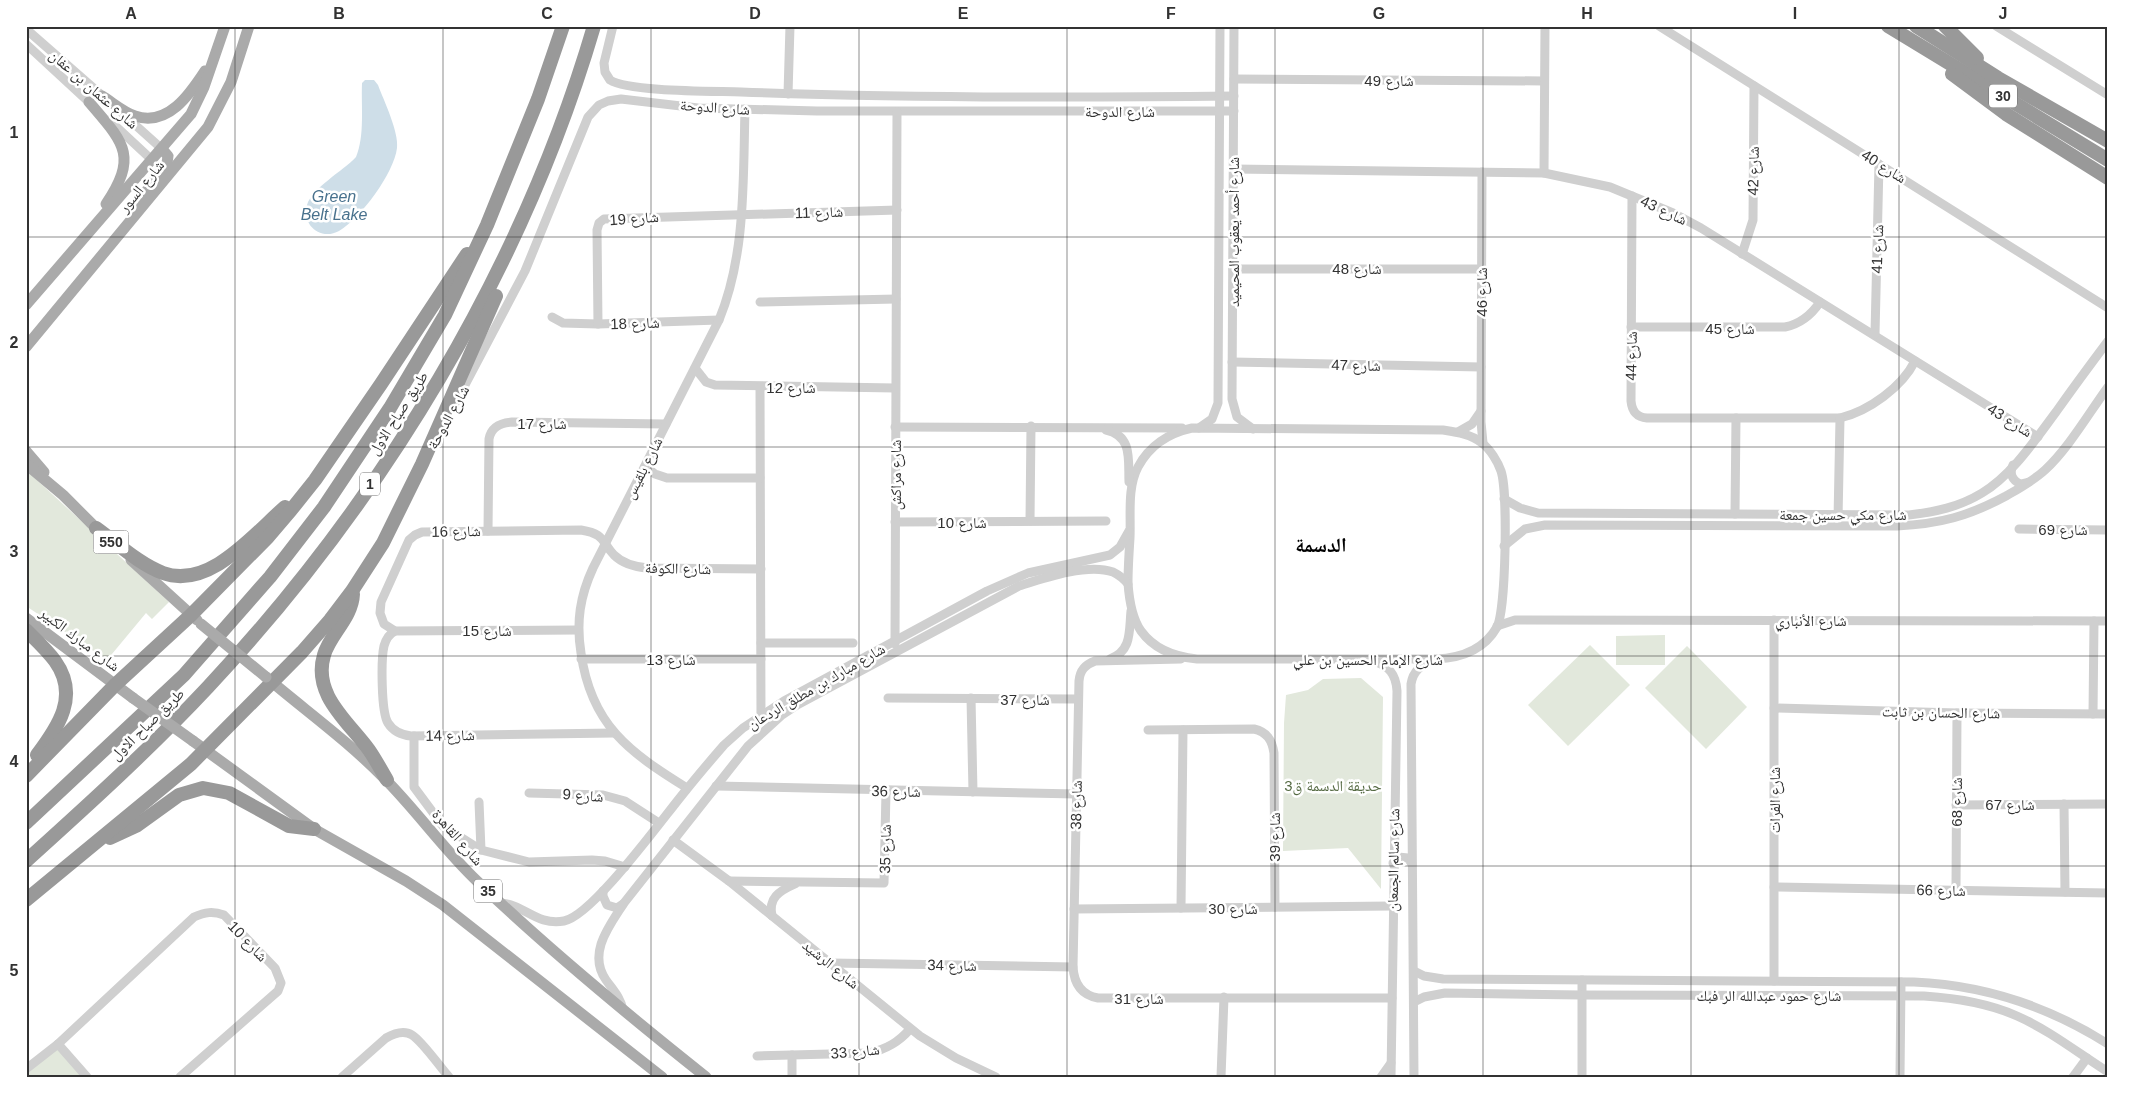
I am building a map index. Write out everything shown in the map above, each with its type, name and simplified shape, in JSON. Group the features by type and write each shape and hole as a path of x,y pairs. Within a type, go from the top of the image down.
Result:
{"highway":[{"name":"طريق صباح الاول","path":"26,823 184,675 270,577 324,507 390,408 445,315 488,225 538,99 563,26"},
{"name":"طريق صباح الاول","path":"29,860 208,687 310,568 392,453 438,381 480,306 516,234 540,178 580,72 594,26"},
{"name":"30","path":"1916,26 1998,78 2108,141"},
{"path":"1945,26 1998,78"},
{"path":"1893,29 1999,109 2108,178"},
{"name":"30","path":"1893,29 2108,160"},
{"path":"26,776 115,685 196,619 268,538 315,480 381,384 462,260 488,225"},
{"path":"26,900 99,842 191,764 268,680 317,636 352,591 383,543 422,464 505,275 516,234"},
{"path":"96,528 155,569 174,575 192,575 205,572 220,564 315,480"},
{"path":"352,591 352,602 348,613 324,653 321,677 328,699 370,751 387,780"},
{"path":"26,630 55,661 62,673 66,692 63,713 59,724 26,769"},
{"path":"99,842 136,826 179,795 203,788 229,793 289,826 314,829"}],"main road":[{"name":"شارع السور","path":"26,305 191,114 204,87 225,26"},
{"name":"شارع السور","path":"26,347 184,157 217,112 231,82 249,26"},
{"path":"102,96 136,116 150,118 160,115 175,108 184,100 217,52"},
{"path":"81,241 118,185 123,174 124,162 122,148 115,134 89,102"},
{"path":"121,234 136,205 165,167 168,158 162,149"},
{"path":"152,160 165,167 175,165 184,157"},
{"path":"26,354 42,328"},
{"path":"26,451 62,495"},
{"name":"550","path":"26,464 196,619"},
{"path":"26,471 44,480"},
{"name":"شارع مبارك الكبير","path":"26,618 115,685"},
{"name":"شارع القاهرة","path":"196,619 268,680 335,732 387,780 459,863 500,903 623,1010 706,1077"},
{"name":"35","path":"115,685 314,829 406,881 443,905 662,1077"}],"street":[{"name":"شارع الدوحة","path":"613,26 604,63 605,72 610,80 622,85 688,90 817,95 1040,98 1234,96"},
{"path":"788,94 790,26"},
{"name":"شارع أحمد يعقوب المحيميد","path":"1195,428 1212,419 1218,403 1220,26"},
{"name":"شارع أحمد يعقوب المحيميد","path":"1234,26 1232,362 1234,410 1239,420 1253,429"},
{"path":"1544,173 1545,26"},
{"name":"شارع 40","path":"1658,26 2108,308"},
{"path":"1996,26 2008,29 2108,95"},
{"name":"شارع عثمان بن عفان","path":"26,29 162,149"},
{"name":"شارع عثمان بن عفان","path":"26,44 152,160"},
{"name":"شارع 49","path":"1234,80 1544,81"},
{"name":"شارع 42","path":"1742,254 1753,220 1754,86"},
{"path":"682,106 678,98 683,91 688,90"},
{"path":"817,95 821,98 822,103 821,108 817,111"},
{"name":"شارع الدوحة","path":"422,464 512,298 591,112 604,103 621,98 682,106 817,111 1234,111"},
{"name":"شارع بلقيس","path":"687,788 649,763 614,733 596,709 587,684 582,659 578,615 583,592 644,466 719,320 733,278 741,215 745,109"},
{"name":"شارع مراكش","path":"895,646 897,112"},
{"name":"شارع 41","path":"1875,334 1880,164"},
{"name":"شارع 43","path":"1233,169 1544,173 1610,187 1673,213 1875,334 2038,437"},
{"name":"شارع 46","path":"1482,172 1481,411 1483,443"},
{"name":"شارع 44","path":"1632,196 1631,401 1635,414 1646,418 1840,418 1857,412 1888,392 1905,377 1916,361"},
{"name":"شارع 11","path":"741,215 897,210"},
{"name":"شارع 19","path":"598,324 597,230 599,223 604,219 741,215"},
{"name":"شارع 48","path":"1233,269 1482,269"},
{"path":"760,302 896,299"},
{"name":"شارع 45","path":"1631,327 1785,327 1804,319 1820,302"},
{"name":"شارع 18","path":"552,317 563,323 598,324 719,320"},
{"name":"شارع مكي حسين جمعة","path":"1504,499 1520,508 1538,513 1909,515 1943,510 1984,492 2014,465 2038,437 2108,341"},
{"name":"شارع 47","path":"1232,362 1481,367"},
{"name":"شارع 12","path":"695,368 704,380 713,385 895,388"},
{"path":"760,387 761,717"},
{"name":"شارع مكي حسين جمعة","path":"1504,546 1525,529 1545,525 1838,526 1914,525 1948,520 1977,511 2030,482 2052,463 2108,388"},
{"path":"1458,432 1472,424 1481,411"},
{"path":"1735,514 1736,418"},
{"path":"1838,526 1840,418"},
{"name":"شارع 17","path":"488,531 489,439 492,431 498,425 512,422 666,424"},
{"path":"1030,521 1031,426"},
{"path":"895,427 1091,426 1195,428"},
{"path":"1091,426 1114,432 1125,442 1130,496"},
{"name":"شارع الإمام الحسين بن علي","path":"1195,428 1253,429 1443,430 1458,432 1483,443 1501,472 1504,499 1502,607 1497,626 1487,640 1472,651 1455,658 1436,659 1197,659 1175,655 1151,642 1138,627 1128,584 1130,496 1136,472 1150,450 1172,434 1195,428"},
{"path":"2014,465 2011,474 2013,479 2021,484 2030,482"},
{"path":"644,466 655,474 667,478 760,478"},
{"name":"شارع 10","path":"894,522 1106,521"},
{"name":"شارع مبارك بن مطلق الردعان","path":"623,1010 618,996 602,974 599,957 603,937 624,903 748,746 788,709 1011,579 1041,569 1110,555 1120,547 1130,529"},
{"name":"شارع 69","path":"2019,529 2108,530"},
{"name":"شارع 16","path":"396,631 383,622 380,606 411,538 424,532 581,530 595,533 606,542"},
{"name":"شارع الكوفة","path":"606,542 617,558 642,568 761,569"},
{"name":"شارع مبارك بن مطلق الردعان","path":"500,903 512,904 520,910 546,922 563,922 577,916 625,867 687,788 724,745 796,694 1005,591 1036,580 1076,572 1100,570 1115,573 1128,584"},
{"name":"شارع 38","path":"1105,661 1121,654 1126,648 1132,605"},
{"path":"1502,607 1515,620"},
{"name":"شارع الأنباري","path":"1497,626 1515,620 2108,621"},
{"name":"شارع الفرات","path":"1774,620 1774,981"},
{"path":"2093,714 2094,621"},
{"name":"شارع 15","path":"396,631 578,630"},
{"name":"شارع 14","path":"396,631 388,637 383,650 385,716 390,726 396,731 414,736 614,733"},
{"path":"761,643 853,643"},
{"name":"شارع 13","path":"582,659 761,659"},
{"name":"شارع 38","path":"1074,966 1078,681 1082,670 1092,662 1197,659"},
{"name":"شارع سالم الجمعان","path":"1368,659 1390,669 1396,681 1391,1077"},
{"name":"شارع سالم الجمعان","path":"1414,1077 1411,684 1414,674 1419,668 1436,659"},
{"name":"شارع 37","path":"888,698 1078,699"},
{"path":"971,698 973,792"},
{"name":"شارع الحسان بن ثابت","path":"1774,708 1956,713 2108,714"},
{"name":"شارع 68","path":"1956,713 1956,890"},
{"name":"شارع 39","path":"1148,730 1254,729 1262,732 1271,740 1274,753 1275,907"},
{"path":"1181,908 1183,730"},
{"path":"736,735 742,738 748,746"},
{"path":"414,736 414,787 444,826 481,850 529,862 592,860 604,861 625,867"},
{"name":"شارع 36","path":"716,786 1076,794"},
{"name":"شارع 35","path":"729,881 884,884 886,791"},
{"name":"شارع 9","path":"529,793 603,795 625,801 660,823"},
{"path":"479,802 481,850"},
{"path":"2064,804 2065,892"},
{"name":"شارع 67","path":"1956,805 2108,804"},
{"name":"شارع الرشيد","path":"673,840 729,881 910,1029 945,1053 996,1077"},
{"path":"1393,863 1401,856 1408,858 1412,864"},
{"name":"شارع 35","path":"772,916 771,904 776,895 785,888 800,883"},
{"name":"شارع 66","path":"1774,887 2108,893"},
{"path":"603,891 604,901 612,907 617,908 624,903"},
{"name":"شارع 30","path":"1074,909 1392,906"},
{"name":"شارع 10","path":"26,1070 58,1044 194,917 203,913 215,912 224,915 274,968 281,983 278,991 180,1077"},
{"name":"شارع 34","path":"831,963 1074,966"},
{"name":"شارع 31","path":"1074,966 1075,979 1079,987 1095,998 1392,998"},
{"name":"شارع حمود عبدالله الر فبك","path":"1414,971 1424,976 1443,979 1901,982 1943,984 1977,988 2007,996 2047,1011 2108,1044"},
{"path":"1582,980 1582,1077"},
{"path":"1900,1077 1901,982"},
{"name":"شارع حمود عبدالله الر فبك","path":"1414,1002 1424,997 1445,993 1582,996 1935,997 1975,1003 2017,1016 2037,1026 2108,1072"},
{"path":"1221,1077 1224,997"},
{"path":"2037,1026 2040,1015 2047,1011"},
{"name":"شارع 33","path":"757,1056 879,1051 896,1043 910,1029"},
{"path":"342,1077 386,1038 404,1033 414,1037 449,1077"},
{"path":"58,1044 86,1077"},
{"path":"792,1055 792,1077"},
{"path":"2073,1077 2087,1058"},
{"path":"1381,1077 1392,1063"}],"green space":[{"path":"26,470 169,602 152,619 146,613 107,660 26,606"},
{"path":"1665,635 1665,665 1616,665 1616,636"},
{"path":"1590,645 1630,685 1568,746 1528,705"},
{"path":"1687,646 1747,707 1706,749 1645,688"},
{"name":"حديقة الدسمة ق3","path":"1361,678 1383,697 1381,889 1348,848 1283,851 1286,695 1308,690 1323,679"},
{"path":"54,1044 82,1077 26,1077 26,1067"}],"water":[{"name":"Green Belt Lake","path":"365,80 374,80 378,85 390,116 397,141 395,158 383,182 357,216 339,231 326,234 319,232 310,225 307,219 307,205 321,186 356,157 361,140 362,83"}],"district":[{"name":"الدسمة","path":"1321,545"}]}
